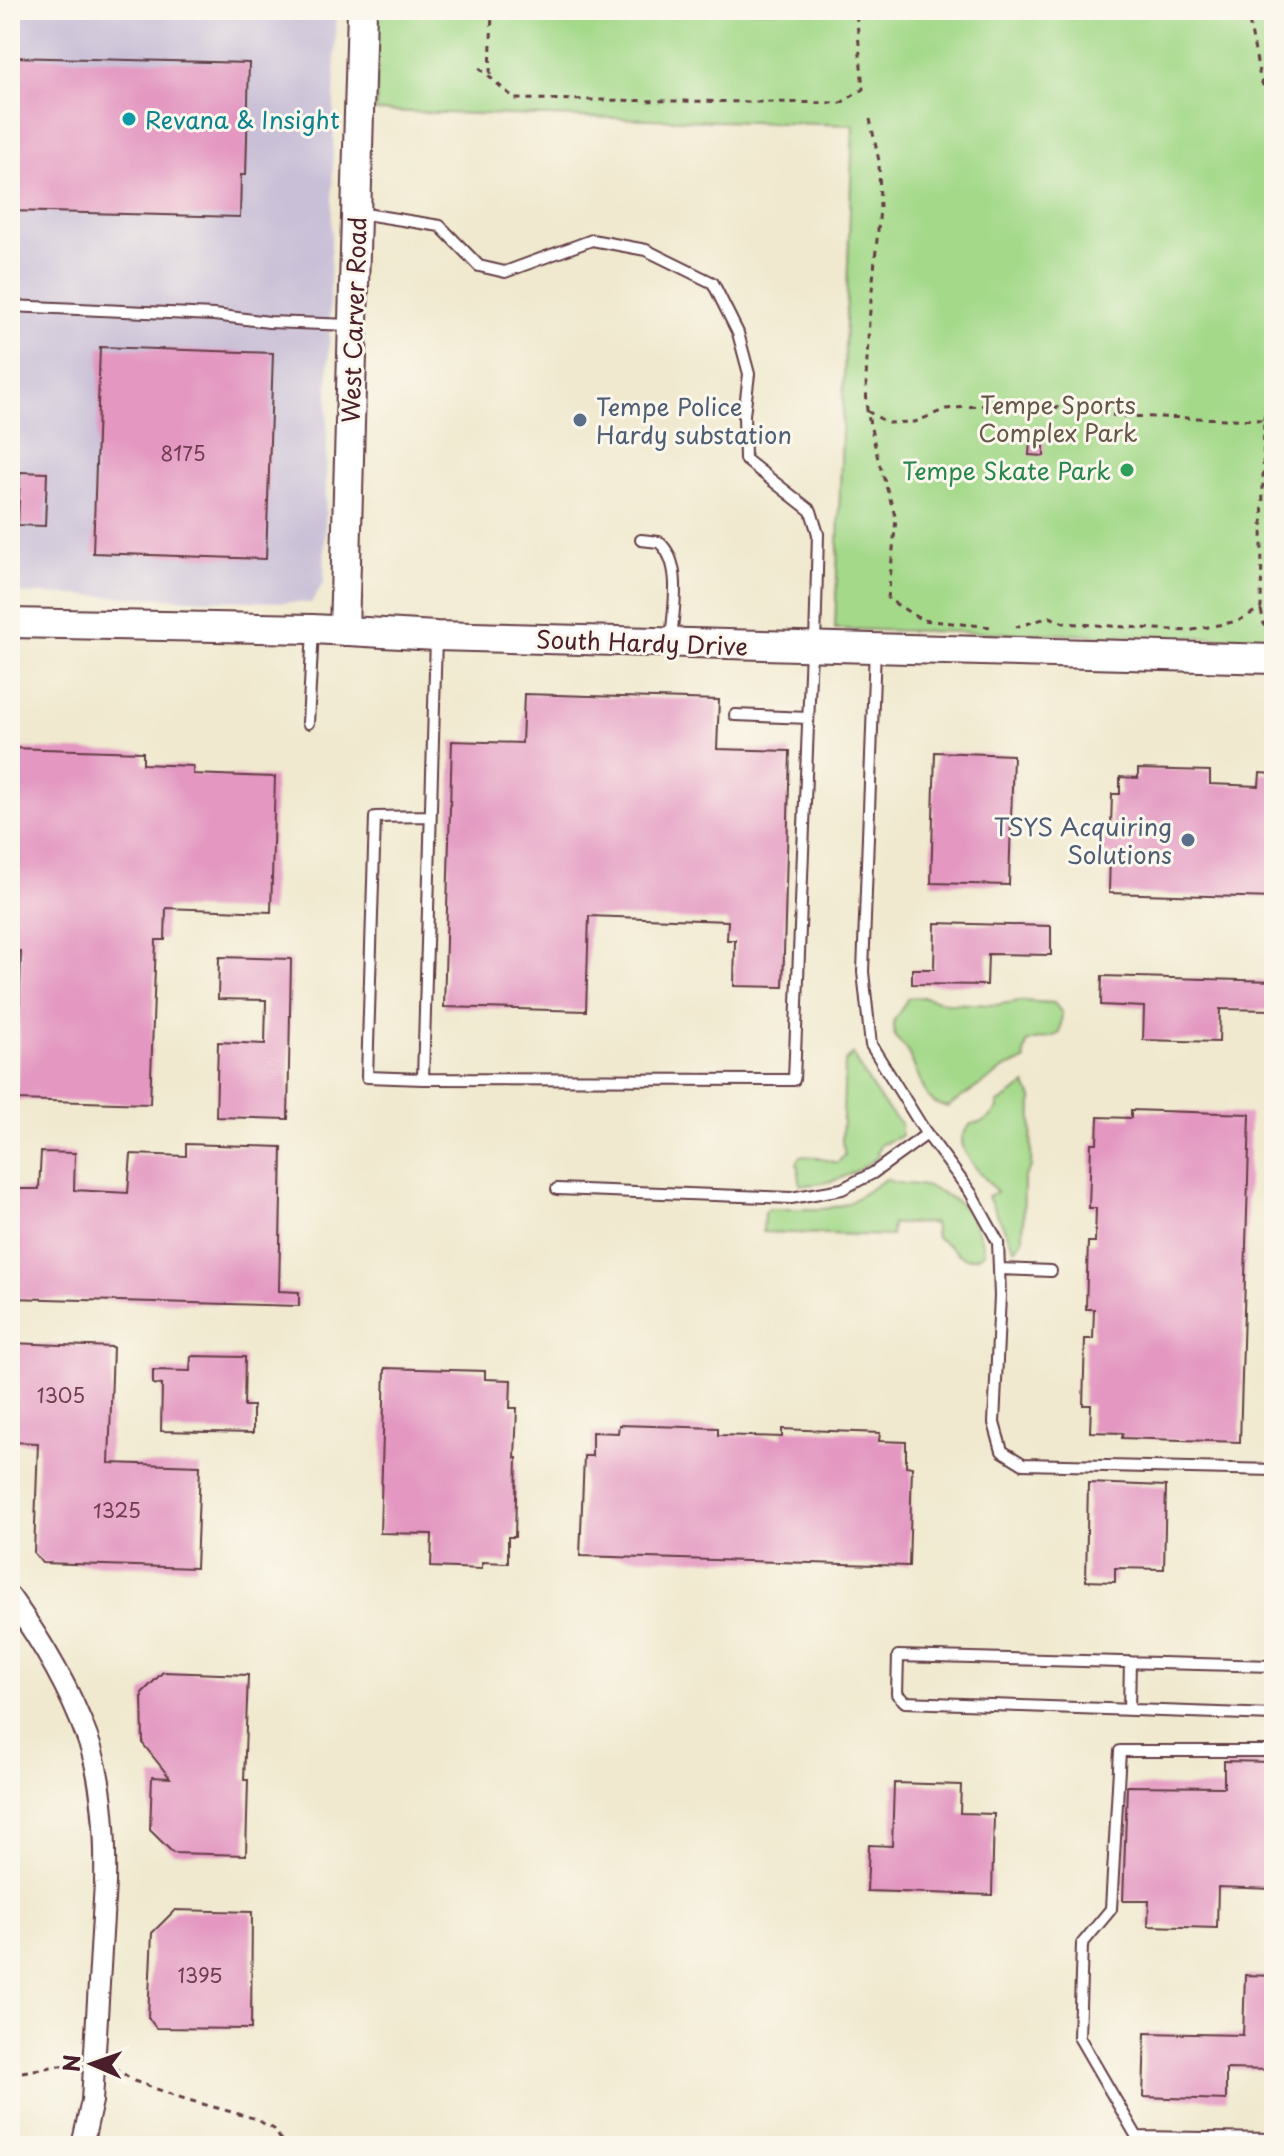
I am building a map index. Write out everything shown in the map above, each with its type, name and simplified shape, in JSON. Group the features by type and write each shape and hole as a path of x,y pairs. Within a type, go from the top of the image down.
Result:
{"street":[{"name":"West Carver Road","path":"344,631 362,10"},
{"name":"South Hardy Drive","path":"10,623 313,629 436,636 1274,659"},
{"path":"10,1597 63,1680 88,1739 99,1788 106,1855 92,2101 82,2146"}],"lane":[{"path":"356,212 440,226 479,266 505,272 592,240 646,250 713,283 738,333 749,374 744,415 745,459 811,511 818,534 794,1080 367,1077 375,817 429,816"},
{"path":"10,306 352,325"},
{"path":"641,540 659,542 672,562 671,642"},
{"path":"308,723 313,629"},
{"path":"423,1079 436,636"},
{"path":"875,648 863,972 871,1045 927,1134 971,1193 998,1242 1000,1296 994,1423 1002,1451 1023,1464 1274,1470"},
{"path":"735,715 808,718"},
{"path":"557,1189 791,1198 842,1189 873,1173 927,1134"},
{"path":"999,1269 1051,1271"},
{"path":"1274,1666 898,1656 897,1694 905,1702 1274,1715"},
{"path":"1129,1710 1130,1662"},
{"path":"1274,1751 1120,1751 1111,1909 1082,1944 1079,2037 1137,2137 1274,2139"}],"path":[{"path":"490,77 492,10"},
{"path":"479,68 515,99 841,103 863,89 856,10"},
{"path":"1247,10 1260,78 1274,111"},
{"path":"870,119 879,161 880,209 869,321 867,411 896,519 888,599 922,620 997,627"},
{"path":"1271,630 1261,618 1261,608 1264,420 1274,326"},
{"path":"867,411 888,423 915,422 946,409 1018,402 1120,416 1264,420"},
{"path":"1012,629 1050,617 1064,623 1188,631 1238,621 1261,608"},
{"path":"10,2073 65,2065 118,2070 134,2081 253,2118 274,2129 285,2146"}],"shaded area":[{"path":"10,10 336,10 324,582 311,603 10,593"}],"green space":[{"name":"Tempe Sports Complex Park","path":"379,10 1274,10 1274,639 835,629 853,125 376,111"},
{"path":"924,997 946,1003 1054,1003 1062,1013 1060,1033 1027,1043 1025,1061 1009,1066 947,1107 927,1096 907,1050 895,1037 893,1022 908,998"},
{"path":"853,1054 886,1108 901,1124 901,1136 880,1145 878,1157 850,1174 833,1181 801,1185 797,1163 801,1156 837,1163 845,1155 842,1141 845,1062"},
{"path":"1026,1085 1032,1098 1031,1167 1024,1178 1023,1240 1015,1249 988,1197 997,1192 968,1157 962,1142 971,1124 990,1118 998,1108 997,1104"},
{"path":"886,1179 927,1187 960,1204 974,1222 984,1253 970,1258 959,1254 936,1238 934,1223 892,1224 891,1236 763,1232 764,1212 769,1209 824,1209 847,1204"}],"building":[{"name":"Revana & Insight","path":"10,57 249,63 246,175 241,175 240,217 10,211"},
{"path":"100,347 273,353 266,559 93,553"},
{"path":"1030,441 1044,441 1044,456 1029,455"},
{"path":"20,472 47,473 45,526 18,525"},
{"path":"524,694 719,700 717,749 790,751 783,987 734,986 735,940 727,940 728,921 589,916 586,1011 444,1007 452,741 522,743"},
{"path":"10,748 143,752 143,764 193,766 193,774 275,777 271,912 166,908 165,940 156,940 150,1104 17,1100 21,951 11,951"},
{"path":"935,752 1013,755 1009,885 931,883"},
{"name":"TSYS Acquiring Solutions","path":"1138,769 1210,771 1210,784 1259,786 1260,773 1274,774 1274,898 1109,893 1110,853 1102,853 1103,827 1111,827 1112,794 1120,794 1120,777 1138,778"},
{"path":"935,923 1051,926 1051,955 988,954 987,985 912,984 912,969 934,969"},
{"path":"219,957 291,959 288,1119 216,1117 218,1042 265,1044 266,1000 218,999"},
{"path":"1102,976 1274,981 1273,1010 1220,1009 1219,1042 1143,1040 1144,1007 1101,1005"},
{"path":"1131,1110 1250,1114 1240,1442 1122,1438 1123,1433 1090,1432 1091,1405 1083,1405 1085,1339 1093,1339 1094,1309 1086,1309 1088,1242 1095,1242 1096,1208 1089,1208 1091,1143 1097,1143 1098,1117 1131,1118"},
{"path":"186,1144 282,1147 279,1291 299,1292 299,1306 10,1298 10,1189 39,1189 41,1152 75,1153 74,1190 128,1193 131,1154 186,1156"},
{"path":"10,1343 113,1347 109,1463 200,1466 196,1568 42,1563 34,1553 38,1443 10,1442"},
{"path":"191,1356 245,1357 244,1406 253,1406 253,1433 161,1431 162,1385 153,1384 153,1370 190,1371"},
{"path":"385,1368 485,1371 485,1379 511,1380 510,1408 517,1408 517,1458 515,1537 508,1537 508,1563 482,1562 482,1569 431,1567 432,1534 380,1533"},
{"path":"619,1425 718,1428 718,1435 782,1437 782,1429 880,1433 879,1441 906,1442 906,1466 912,1467 909,1566 580,1556 584,1456 592,1456 592,1432 618,1433"},
{"path":"1088,1483 1166,1486 1164,1569 1115,1568 1115,1582 1086,1581"},
{"path":"163,1672 248,1675 244,1780 248,1780 246,1855 173,1853 150,1830 152,1777 170,1778 143,1744 142,1693"},
{"path":"1224,1761 1274,1762 1274,1889 1218,1887 1217,1928 1148,1926 1149,1901 1123,1901 1127,1786 1224,1787"},
{"path":"894,1783 961,1785 960,1813 994,1814 992,1895 867,1891 869,1845 892,1846"},
{"path":"175,1910 252,1912 251,2029 156,2028 148,2017 152,1933"},
{"path":"1245,1975 1274,1976 1274,2070 1226,2069 1226,2100 1143,2097 1145,2033 1243,2035"}],"place":[{"name":"Revana & Insight","path":"129,119"},
{"name":"Tempe Police Hardy substation","path":"580,420"},
{"name":"Tempe Skate Park","path":"1127,470"},
{"name":"TSYS Acquiring Solutions","path":"1188,840"}]}
